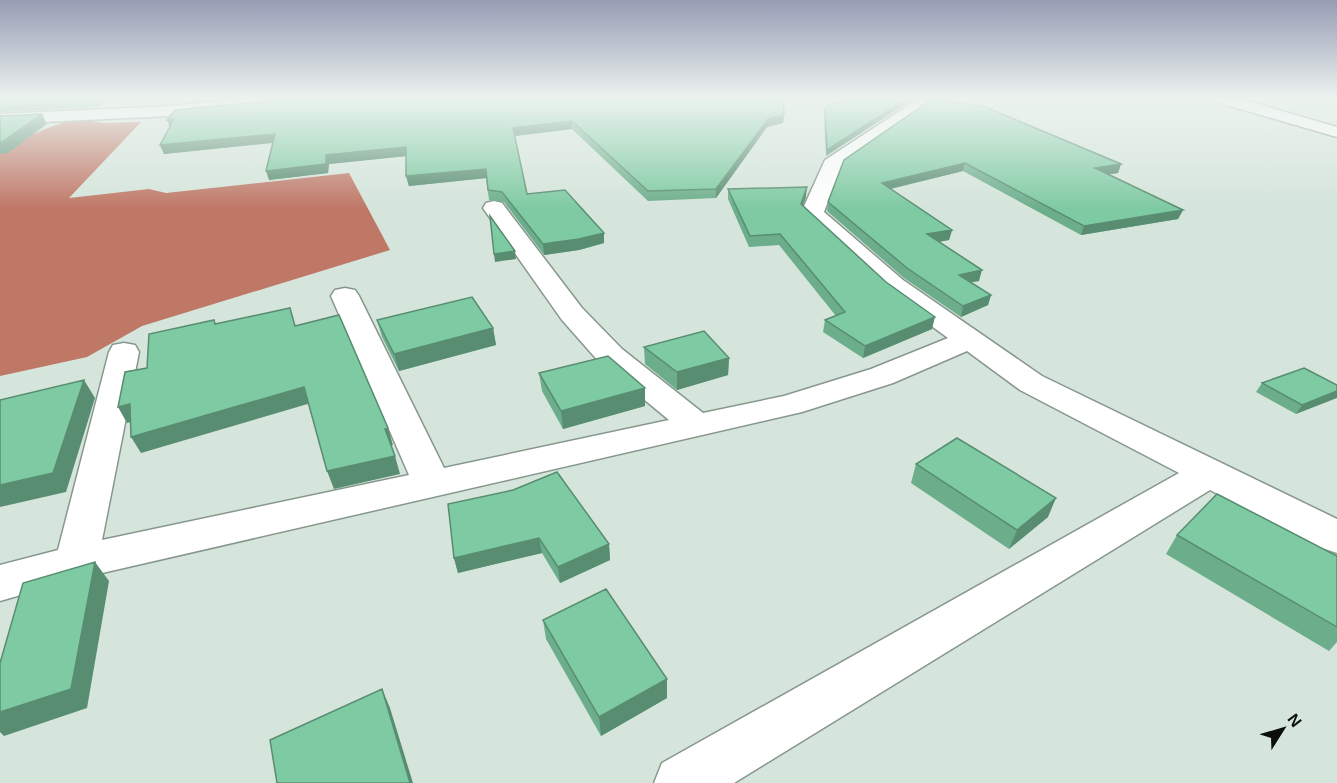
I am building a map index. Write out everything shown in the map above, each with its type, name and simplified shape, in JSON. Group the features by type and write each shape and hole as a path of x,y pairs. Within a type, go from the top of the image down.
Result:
{"street":[{"path":"874,136 832,164 812,213 894,286 1031,383 1337,537"},
{"path":"494,208 572,314 611,356 696,425"},
{"path":"345,296 432,483"},
{"path":"0,583 76,562 790,405 882,376 970,339"},
{"path":"76,562 124,352"},
{"path":"682,783 1209,473"}],"shaded area":[{"path":"31,136 128,136 69,198 149,189 166,193 349,173 390,250 142,326 87,357 0,376 0,154"}],"building":[{"path":"0,136 11,136 2,142 0,142"},
{"path":"165,136 259,136 160,145"},
{"path":"275,136 515,136 527,194 565,190 604,233 543,244 502,192 488,190 486,169 406,176 406,147 326,155 326,164 266,171"},
{"path":"588,136 756,136 716,189 648,191"},
{"path":"826,136 849,136 827,150"},
{"path":"879,136 1053,136 1121,164 1095,168 1183,210 1084,226 965,163 882,183 952,230 927,234 982,270 959,275 991,295 963,306 907,268 828,202 844,160"},
{"path":"807,187 801,204 886,282 935,317 865,346 825,320 845,312 780,234 750,236 728,189"},
{"path":"490,216 515,251 494,254"},
{"path":"472,297 493,328 394,354 377,320"},
{"path":"290,308 295,326 339,315 388,428 385,429 395,456 327,471 304,387 131,437 130,404 118,407 125,372 147,368 149,334 214,320 215,324"},
{"path":"704,331 729,358 677,372 644,347"},
{"path":"608,356 645,388 561,411 539,373"},
{"path":"1304,368 1337,385 1337,391 1302,405 1262,383"},
{"path":"84,380 53,473 0,485 0,400"},
{"path":"957,438 1056,498 1017,530 916,464"},
{"path":"557,472 609,544 558,567 539,538 454,558 448,504 513,490"},
{"path":"1217,494 1337,556 1337,627 1177,535"},
{"path":"95,562 71,689 0,712 0,663 23,583"},
{"path":"606,589 667,679 599,717 543,620"},
{"path":"382,689 410,783 277,783 270,740"}]}
